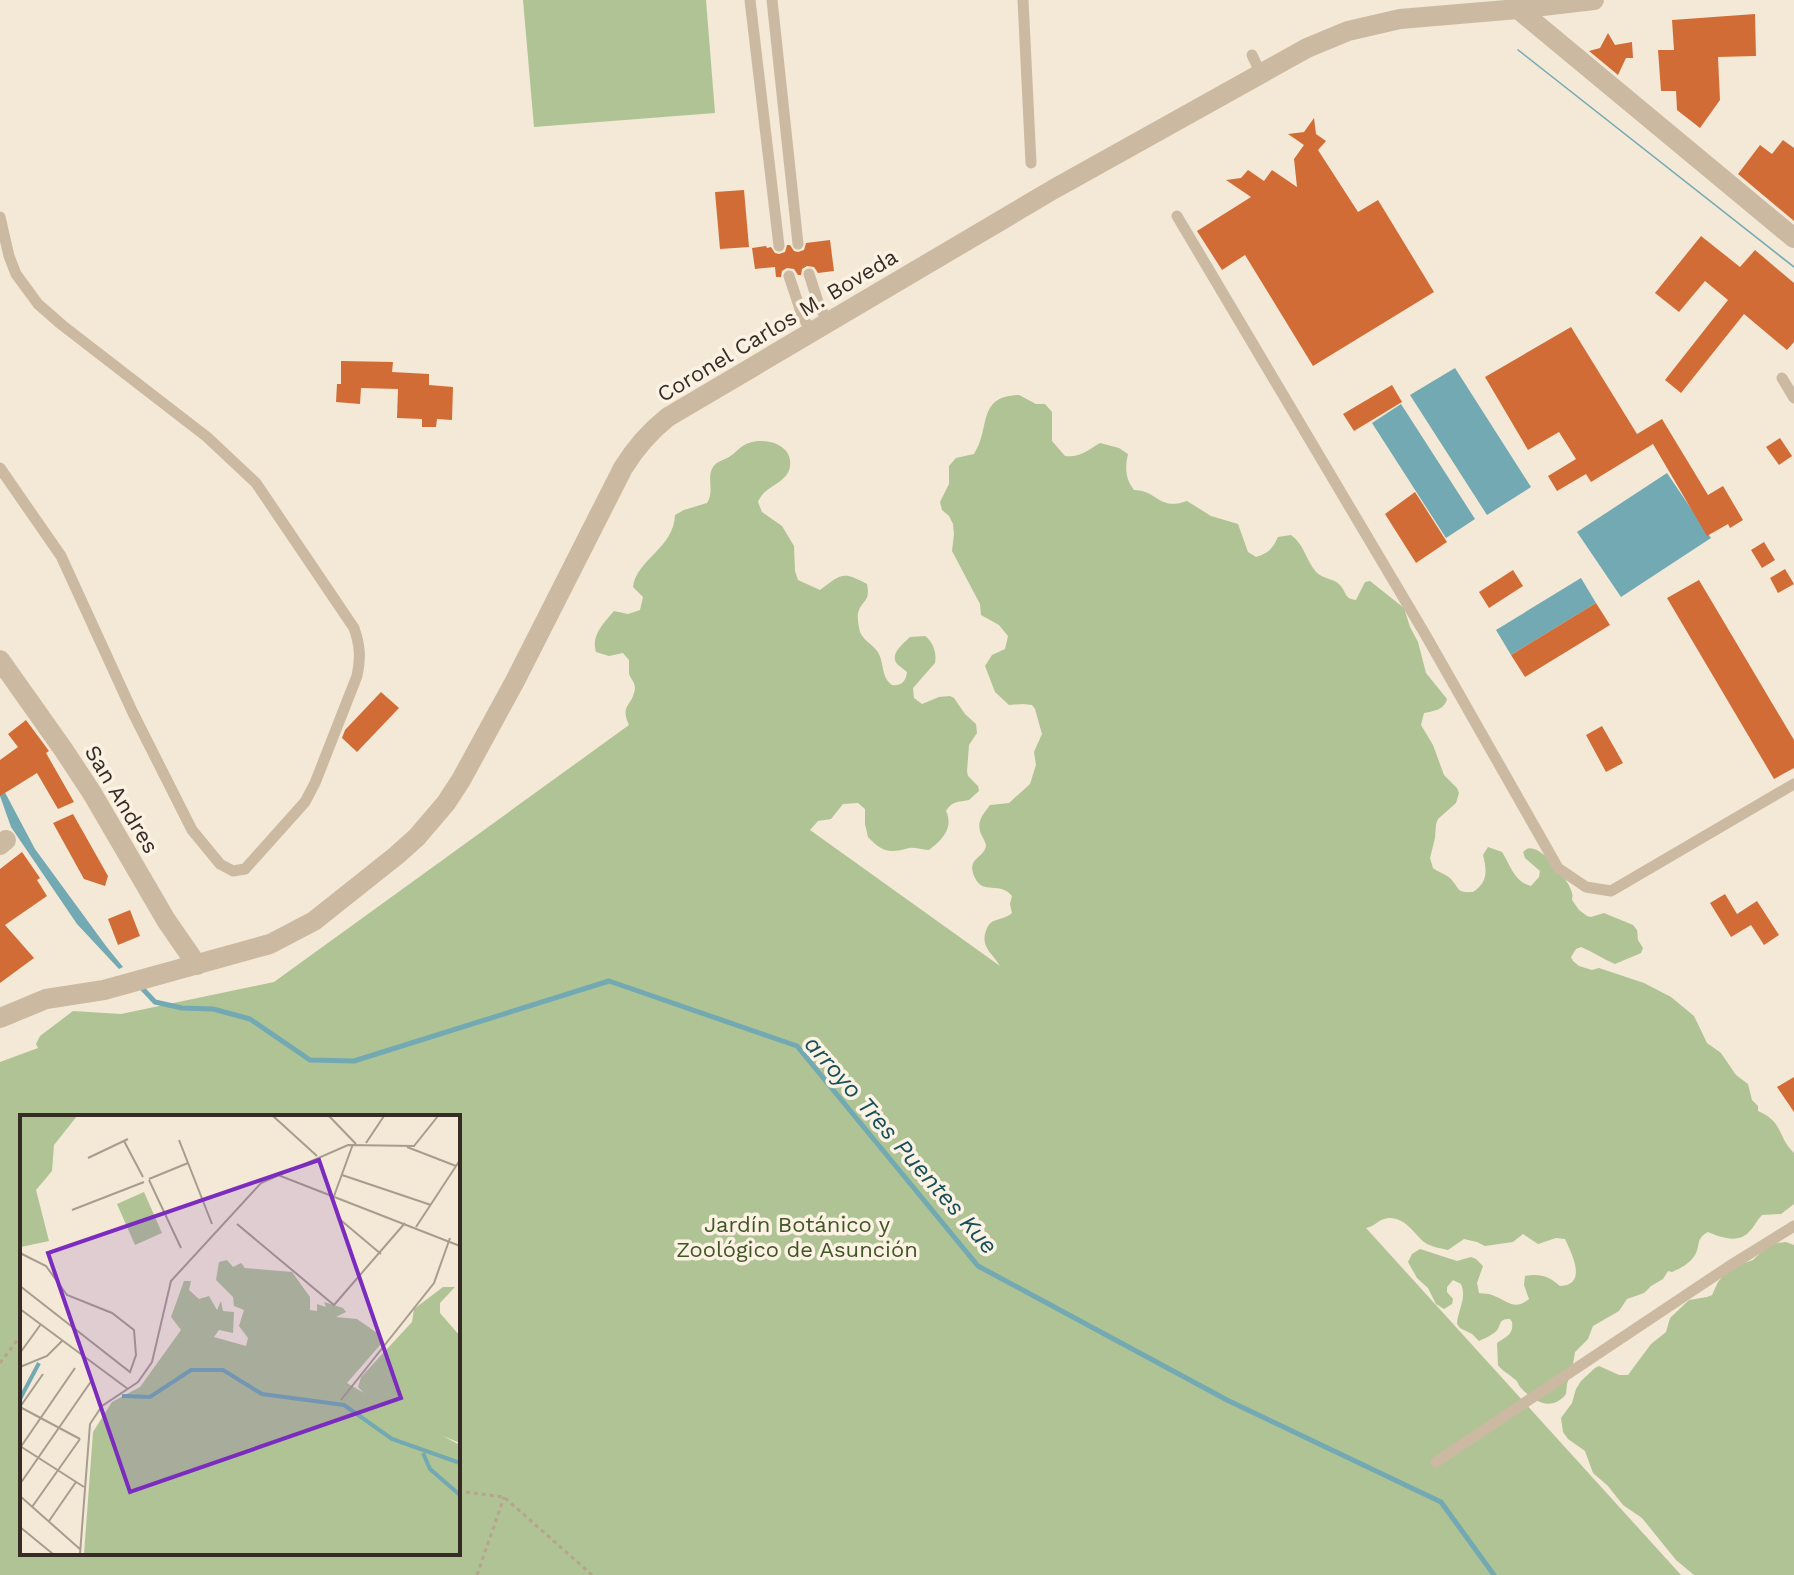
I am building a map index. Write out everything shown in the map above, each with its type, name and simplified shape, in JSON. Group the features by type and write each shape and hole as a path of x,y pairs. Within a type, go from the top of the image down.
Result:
{"street":[{"name":"Coronel Carlos M. Boveda","path":"0,1018 46,999 104,990 270,944 314,921 397,855 417,837 461,780 623,468 650,431 668,417 1054,189 1256,64 1348,31 1400,19 1594,0"},
{"path":"1518,9 1794,238"},
{"name":"San Andres","path":"0,660 92,793 166,920 197,965"}],"lane":[{"path":"750,0 779,246"},
{"path":"772,0 798,244"},
{"path":"1023,0 1031,163"},
{"path":"1177,216 1425,634 1558,868 1586,887 1611,891 1794,784"},
{"path":"0,217 16,274 38,304 207,437 256,483 354,628 360,659 357,676 315,783 305,802 245,869 233,871 220,864 192,830 133,713 61,556 0,468"},
{"path":"809,274 819,305 820,327"},
{"path":"789,276 802,315 820,327"},
{"path":"1782,378 1794,398"},
{"path":"1436,1462 1794,1226"}],"path":[{"path":"0,1363 20,1337"},
{"path":"460,1491 504,1497 592,1575"},
{"path":"477,1575 504,1497"}],"green space":[{"path":"523,0 706,0 715,113 534,127"},
{"name":"Jardín Botánico y Zoológico de Asunción","path":"1019,395 1036,404 1045,404 1052,412 1052,441 1065,456 1080,455 1100,443 1119,448 1128,454 1126,473 1134,490 1170,504 1187,501 1211,516 1238,524 1248,552 1256,557 1270,550 1278,537 1291,535 1316,572 1339,584 1349,598 1356,600 1365,582 1370,581 1404,608 1426,673 1447,699 1441,708 1424,713 1421,725 1433,745 1444,775 1459,793 1456,803 1436,824 1430,858 1433,868 1449,877 1461,891 1473,892 1484,880 1483,855 1488,847 1502,852 1517,877 1531,886 1540,871 1525,858 1523,852 1534,849 1551,861 1562,875 1579,910 1591,917 1604,913 1633,925 1643,948 1641,953 1615,964 1581,947 1571,957 1573,961 1579,966 1592,970 1599,968 1644,983 1671,997 1694,1016 1707,1043 1721,1053 1736,1075 1748,1084 1758,1111 1772,1120 1794,1153 1794,1204 1781,1214 1762,1215 1740,1238 1708,1232 1687,1263 1672,1272 1668,1271 1663,1279 1644,1293 1627,1299 1619,1311 1593,1326 1588,1339 1575,1352 1566,1394 1555,1403 1543,1403 1532,1397 1498,1365 1497,1343 1511,1332 1510,1319 1503,1320 1497,1331 1479,1341 1457,1324 1463,1299 1461,1284 1453,1280 1447,1287 1453,1299 1452,1304 1444,1309 1436,1304 1408,1262 1412,1254 1420,1249 1457,1261 1471,1257 1483,1266 1477,1283 1479,1293 1519,1305 1529,1299 1524,1285 1525,1276 1544,1276 1560,1286 1574,1280 1576,1268 1565,1239 1556,1238 1538,1244 1523,1234 1513,1242 1485,1246 1464,1239 1448,1250 1427,1244 1394,1218 1366,1228 1681,1575 0,1575 0,1062 38,1048 36,1044 40,1036 73,1011 121,1014 274,982 629,725 626,710 635,687 629,674 629,660 623,653 609,656 596,652 597,635 614,611 628,614 640,610 643,597 633,587 636,578 668,536 675,515 707,503 713,467 746,444 763,441 777,444 790,459 785,477 765,492 758,502 762,512 782,526 794,546 798,580 820,590 842,576 867,584 867,598 858,613 860,630 879,655 888,681 898,685 906,678 907,672 895,660 898,649 910,637 925,636 934,648 935,663 913,688 914,698 922,704 950,696 976,724 977,733 969,745 967,771 979,791 969,800 956,802 948,808 948,828 929,850 911,848 892,851 878,846 868,837 865,809 858,803 843,804 831,819 818,821 810,830 1000,966 986,946 985,937 991,922 1012,913 1012,896 1002,889 978,883 972,866 985,850 980,829 983,815 990,805 1009,803 1030,784 1036,765 1034,752 1042,734 1032,705 1009,705 995,692 985,666 992,655 1005,649 1008,636 999,625 981,615 980,604 952,551 953,524 940,502 949,484 949,466 956,458 974,454 990,408 996,401"},
{"path":"1786,1242 1794,1245 1794,1575 1694,1575 1676,1560 1642,1518 1623,1505 1593,1473 1585,1451 1563,1432 1561,1418 1572,1403 1581,1381 1595,1368 1599,1366 1619,1375 1628,1375 1651,1344 1666,1332 1670,1318 1689,1300 1712,1295 1730,1268 1753,1260 1770,1244"}],"water":[{"path":"1517,50 1794,266 1794,268"},
{"path":"1455,368 1531,487 1487,515 1410,395"},
{"path":"1401,404 1475,519 1446,538 1372,423"},
{"path":"1667,473 1711,538 1621,597 1577,532"},
{"path":"1581,578 1596,603 1511,655 1496,630"},
{"path":"0,783 35,849 123,967 119,969 77,924 11,827 0,796"}],"building":[{"path":"1755,14 1756,56 1718,57 1720,100 1700,128 1677,110 1676,91 1661,91 1658,50 1674,50 1672,20"},
{"path":"1608,33 1615,45 1632,42 1633,58 1626,58 1618,75 1589,51 1600,48"},
{"path":"1314,118 1316,134 1326,141 1318,150 1358,212 1378,200 1434,292 1313,366 1245,255 1222,270 1197,231 1251,197 1226,180 1241,178 1248,170 1264,181 1272,170 1297,187 1294,159 1304,145 1288,134 1304,132"},
{"path":"1783,140 1794,148 1794,221 1738,174 1760,145 1772,154"},
{"path":"744,190 749,247 720,249 715,192"},
{"path":"1701,236 1740,267 1755,250 1794,283 1794,342 1787,350 1744,314 1681,393 1665,380 1728,300 1705,281 1679,312 1655,293"},
{"path":"830,240 834,271 818,273 814,267 807,266 798,275 794,269 787,268 782,271 781,277 776,277 775,267 755,269 752,248 771,247 779,254 785,252 787,245 798,252 804,250 806,243"},
{"path":"1571,327 1637,434 1662,419 1708,495 1723,486 1743,520 1730,528 1728,524 1707,536 1653,444 1591,482 1586,474 1557,491 1548,476 1576,459 1559,432 1528,450 1485,377"},
{"path":"341,361 393,362 392,372 429,374 429,385 453,387 452,420 437,419 436,427 422,427 422,419 397,418 398,389 361,388 360,404 336,402 337,384 341,384"},
{"path":"1392,385 1402,402 1354,431 1343,414"},
{"path":"1780,438 1792,456 1779,465 1766,447"},
{"path":"1415,492 1447,542 1416,563 1385,514"},
{"path":"1764,542 1775,560 1762,568 1751,550"},
{"path":"1785,569 1794,584 1778,593 1770,578"},
{"path":"1513,570 1523,586 1489,608 1479,592"},
{"path":"1699,580 1794,740 1794,768 1774,779 1667,598"},
{"path":"1596,603 1610,625 1525,677 1511,655"},
{"path":"381,692 399,708 357,752 342,738 345,730"},
{"path":"26,720 49,751 46,753 74,802 58,809 37,773 0,796 0,760 18,747 8,734"},
{"path":"1602,726 1623,763 1606,772 1586,735"},
{"path":"73,814 108,876 105,886 84,879 53,823"},
{"path":"22,852 40,878 37,880 47,896 5,925 34,958 0,983 0,869"},
{"path":"1725,894 1737,914 1757,901 1779,935 1764,945 1751,925 1731,937 1710,903"},
{"path":"130,910 140,936 118,945 108,919"},
{"path":"1794,1077 1794,1112 1777,1087"}],"waterway":[{"name":"arroyo Tres Puentes Kue","path":"140,986 155,1002 182,1008 213,1009 250,1019 310,1060 354,1061 609,981 797,1046 978,1266 1227,1400 1441,1502 1494,1575"}]}
